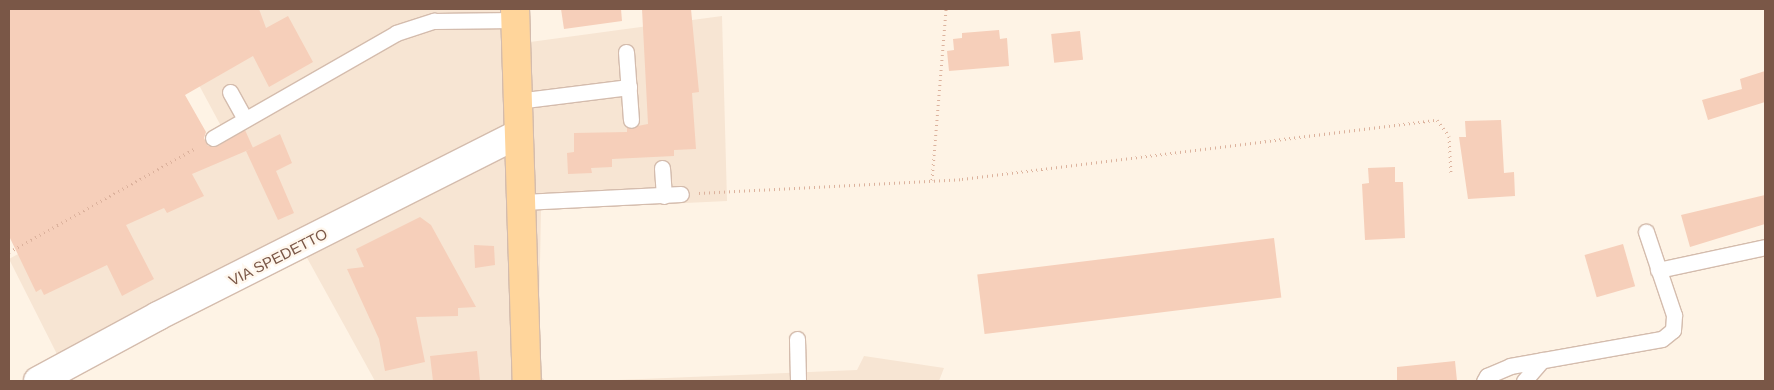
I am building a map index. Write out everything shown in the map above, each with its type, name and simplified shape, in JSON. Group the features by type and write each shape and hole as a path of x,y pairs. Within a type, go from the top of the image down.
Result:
{"main road":[{"path":"514,14 518,134 524,202 527,381"}],"street":[{"name":"VIA SPEDETTO","path":"38,381 158,316 518,134"}],"lane":[{"path":"214,138 396,32 434,22 514,14"},
{"path":"626,52 631,120"},
{"path":"517,101 629,87"},
{"path":"230,92 245,119"},
{"path":"662,168 664,196"},
{"path":"524,202 681,194"},
{"path":"1484,381 1487,376 1510,366 1662,339 1673,330 1674,315 1646,232"},
{"path":"1658,270 1765,247"},
{"path":"797,339 798,381"},
{"path":"1524,381 1542,360"}],"path":[{"path":"932,180 946,9"},
{"path":"681,194 932,180 1437,120 1449,136 1451,174"},
{"path":"9,252 214,138"}],"shaded area":[{"path":"158,9 500,9 501,46 722,16 727,201 541,210 538,373 545,381 375,381 306,256 68,376 9,259 228,139"},
{"path":"864,356 944,368 939,381 593,381 857,370"}],"building":[{"path":"9,9 259,9 266,28 288,16 313,62 269,87 253,56 185,95 206,132 204,138 208,146 218,146 245,130 253,148 192,174 204,196 167,213 164,208 126,225 154,279 122,296 107,265 44,295 41,289 36,292 9,236"},
{"path":"561,9 621,9 622,21 564,29"},
{"path":"642,9 691,9 699,92 692,93 696,149 674,150 674,156 612,159 612,167 591,168 592,173 568,174 567,153 574,152 574,133 627,132 627,128 648,124"},
{"path":"999,30 1000,39 1007,38 1009,66 949,71 947,51 954,50 953,39 962,38 962,33"},
{"path":"1080,31 1083,60 1054,63 1051,34"},
{"path":"1765,71 1765,102 1708,120 1702,100 1742,89 1740,79"},
{"path":"1501,120 1504,173 1514,172 1515,196 1468,199 1459,137 1466,137 1465,121"},
{"path":"280,134 292,163 276,171 294,213 278,220 246,151"},
{"path":"1395,167 1395,182 1403,182 1405,238 1365,240 1362,184 1369,183 1368,168"},
{"path":"1765,195 1765,224 1690,247 1681,215"},
{"path":"420,217 431,225 476,307 458,308 458,316 416,317 425,362 385,371 379,339 347,269 364,267 356,249"},
{"path":"1274,238 1281,298 985,334 977,274"},
{"path":"1623,244 1635,286 1597,297 1585,255"},
{"path":"474,245 494,246 495,265 475,268"},
{"path":"477,351 480,381 433,381 430,356"},
{"path":"1455,361 1457,381 1397,381 1397,367"}]}
